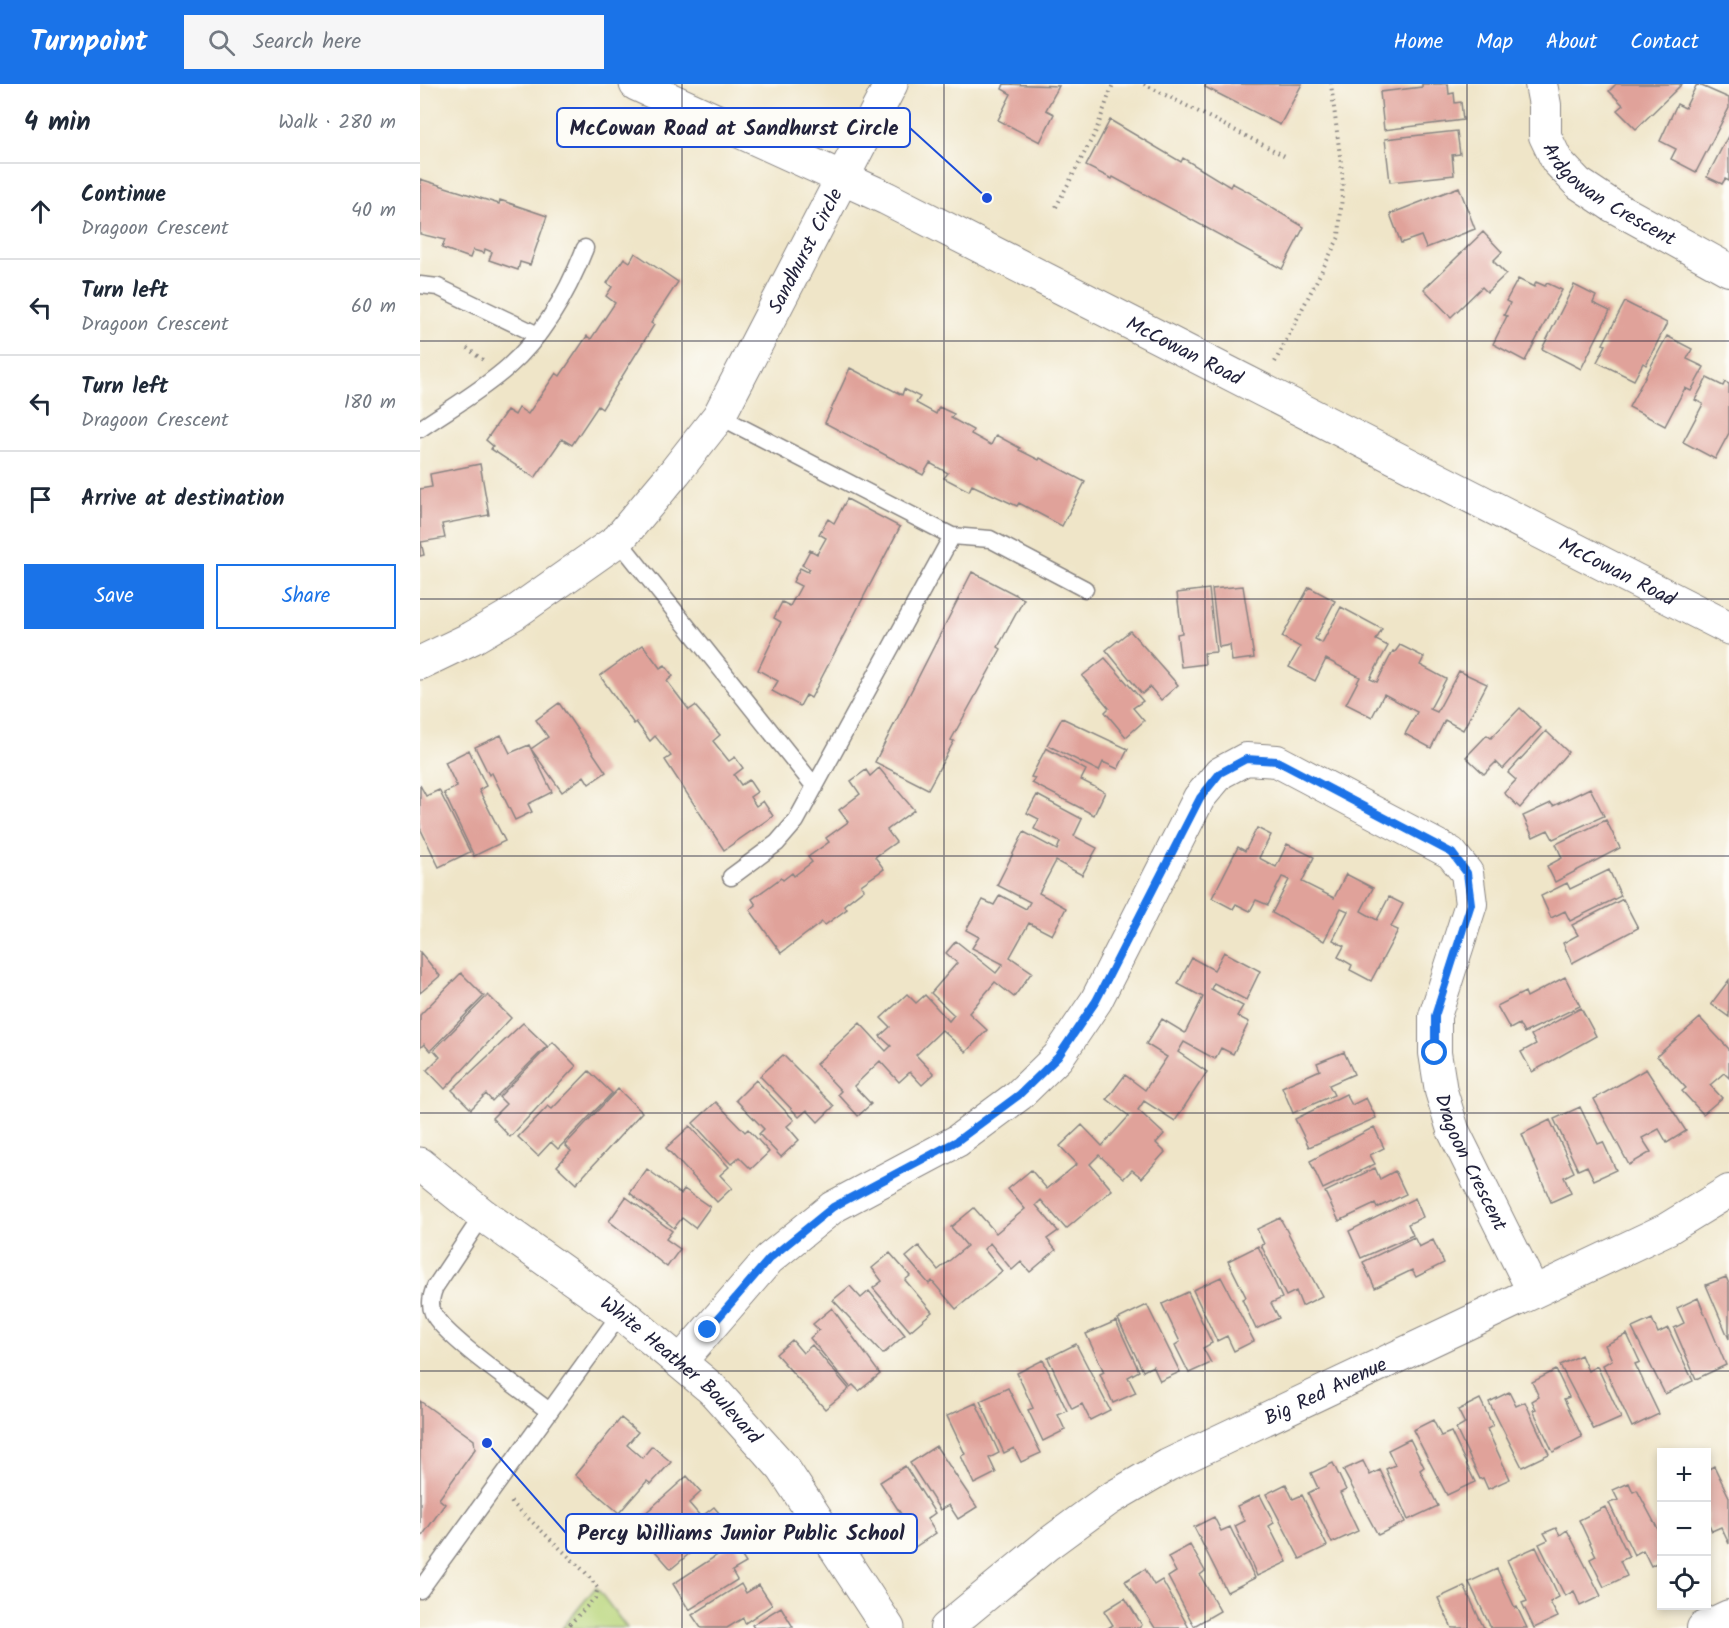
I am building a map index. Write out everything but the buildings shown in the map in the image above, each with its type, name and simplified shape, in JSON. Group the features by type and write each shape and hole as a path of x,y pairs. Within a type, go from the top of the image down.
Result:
{"street":[{"name":"McCowan Road","path":"636,84 844,177 1729,628"},
{"name":"Sandhurst Circle","path":"420,663 472,638 513,614 618,540 719,416 737,377 891,84"},
{"name":"Ardgowan Crescent","path":"1541,84 1545,105 1545,136 1557,161 1578,183 1611,205 1729,270"},
{"name":"Dragoon Crescent","path":"681,1361 769,1259 824,1214 957,1141 1019,1095 1058,1057 1096,1001 1200,798 1220,773 1246,759 1277,761 1311,777 1452,853 1467,873 1471,904 1435,1016 1436,1062 1441,1091 1453,1130 1533,1291"},
{"name":"White Heather Boulevard","path":"420,1164 483,1215 621,1313 681,1361 711,1389 783,1468 888,1628"},
{"name":"Big Red Avenue","path":"946,1628 1048,1544 1108,1500 1148,1477 1533,1291 1667,1229 1729,1191"},
{"path":"1703,1628 1729,1616"}],"lane":[{"path":"420,429 508,367 538,335 572,281 585,248"},
{"path":"420,285 438,287 538,335"},
{"path":"719,416 952,537 990,539 1085,589"},
{"path":"731,877 777,843 796,821 952,537"},
{"path":"618,540 815,787"},
{"path":"483,1215 435,1287 431,1296 432,1311 452,1335 549,1411"},
{"path":"420,1590 621,1313"}],"path":[{"path":"1056,207 1096,131 1113,84"},
{"path":"1144,84 1287,157"},
{"path":"1261,389 1339,237 1343,180 1331,84"},
{"path":"495,1487 597,1584 597,1595 566,1628"}],"green space":[{"path":"596,1587 627,1628 562,1628"}],"place":[{"name":"McCowan Road at Sandhurst Circle","path":"987,198"},
{"name":"Percy Williams Junior Public School","path":"487,1443"}],"route":[{"path":"708,1330 769,1259 833,1207 888,1180 957,1141 1019,1095 1058,1057 1096,1001 1200,798 1220,773 1246,759 1277,761 1311,777 1452,853 1467,873 1471,904 1435,1016 1435,1053"}]}
